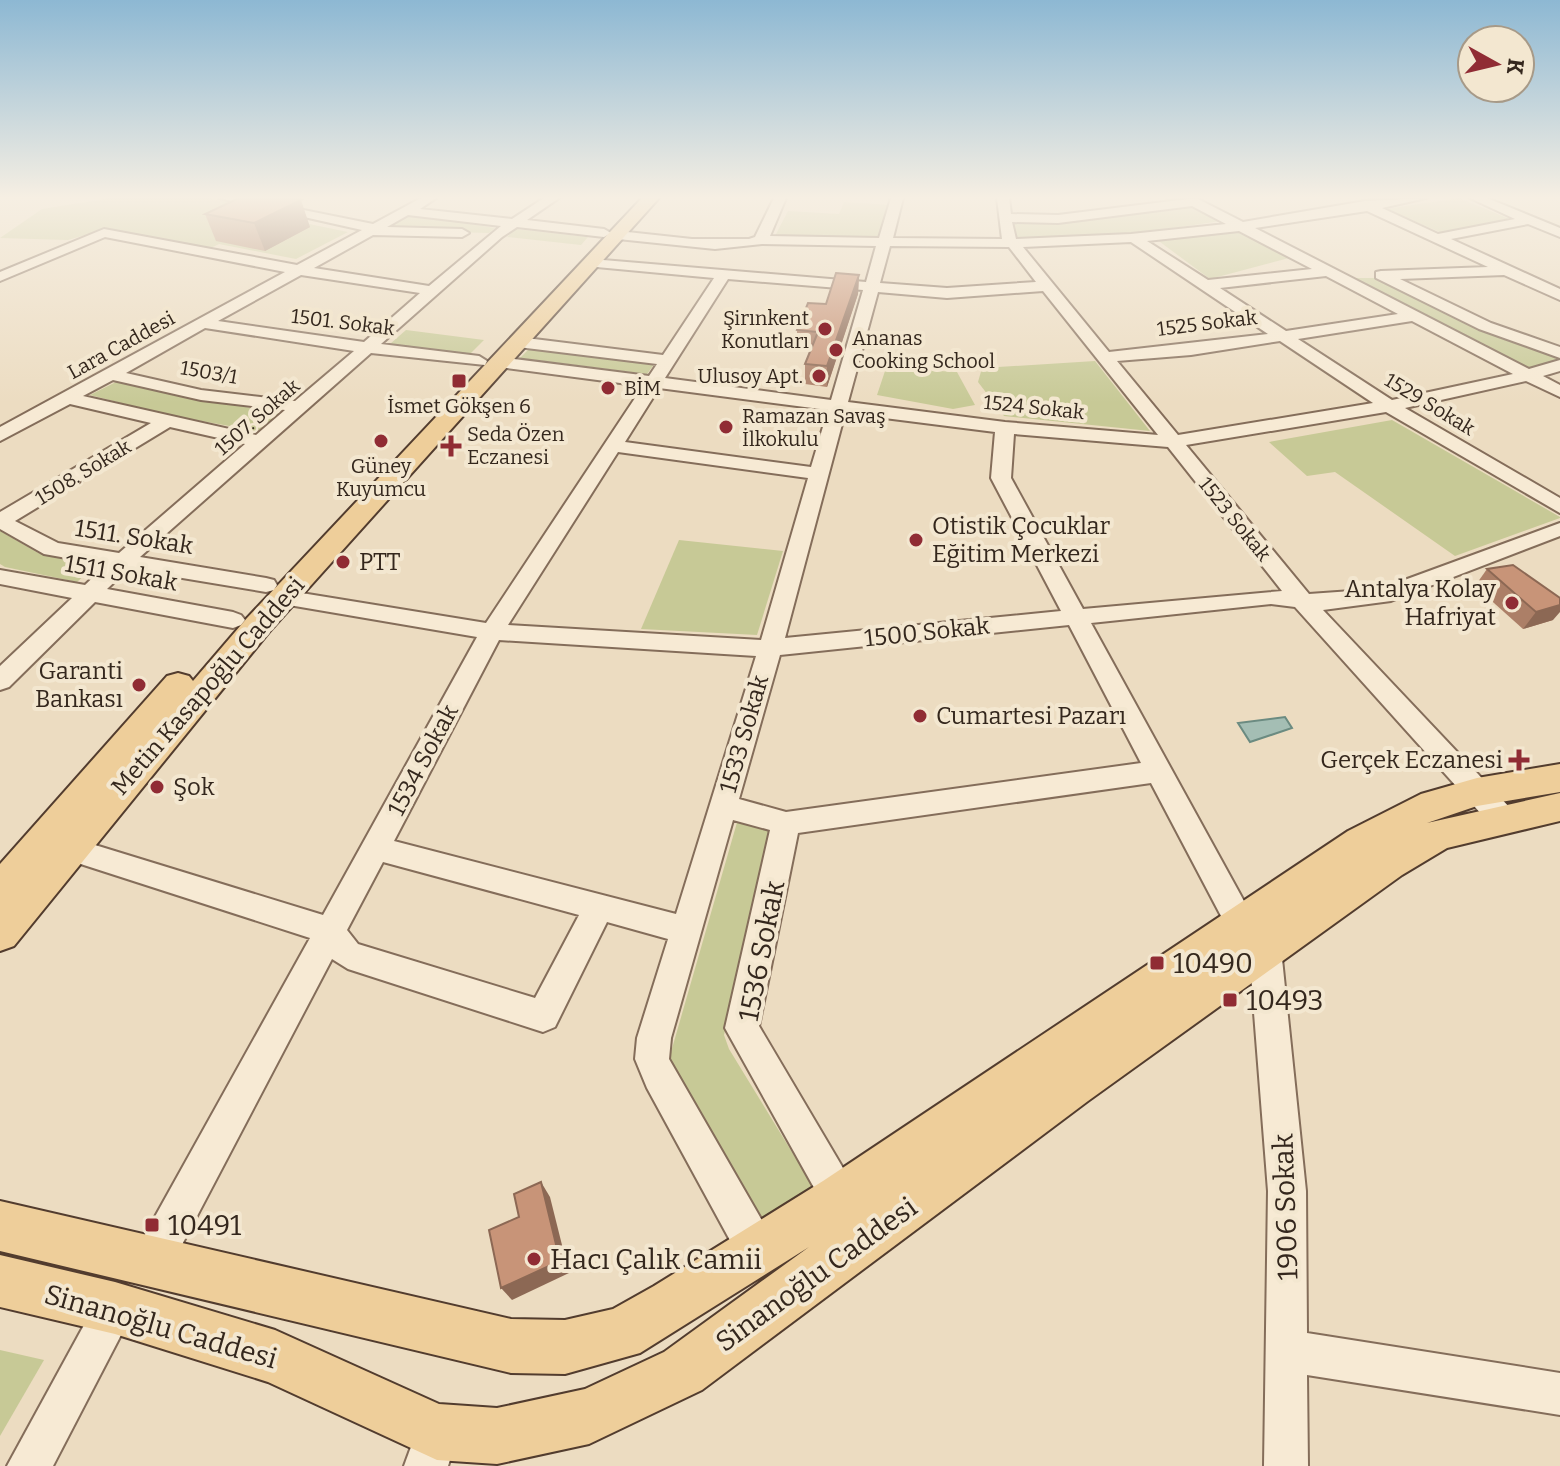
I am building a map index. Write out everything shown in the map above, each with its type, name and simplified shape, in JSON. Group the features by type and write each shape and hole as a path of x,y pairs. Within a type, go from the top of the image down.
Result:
{"main road":[{"name":"Metin Kasapoğlu Caddesi","path":"0,933 275,591 581,266"},
{"name":"Metin Kasapoğlu Caddesi","path":"498,355 588,266"},
{"name":"Metin Kasapoğlu Caddesi","path":"0,891 233,620 275,591"},
{"name":"Si̇nanoğlu Caddesi","path":"0,1226 511,1346 565,1347 621,1334 758,1252 1253,936 1490,805 1560,778"},
{"name":"Si̇nanoğlu Caddesi","path":"1490,805 1560,807"},
{"name":"Si̇nanoğlu Caddesi","path":"0,1281 115,1308 275,1357 431,1449 589,1416 683,1371 1072,1085 1253,936"}],"street":[{"path":"0,277 25,266"},
{"path":"279,266 435,291"},
{"name":"Lara Caddesi","path":"0,435 304,266"},
{"name":"1507. Sokak","path":"0,681 123,561 462,266"},
{"path":"632,266 951,293 1047,286"},
{"name":"1533 Sokak","path":"758,1252 652,1059 654,1038 770,648 877,266"},
{"name":"1523 Sokak","path":"1031,266 1301,600 1490,805"},
{"name":"1529 Sokak","path":"1176,266 1389,406 1560,507"},
{"path":"1316,266 1560,392"},
{"path":"1498,266 1560,295"},
{"path":"1204,285 1331,274 1508,271"},
{"name":"1534 Sokak","path":"151,1263 492,632 724,274"},
{"path":"1381,275 1485,326 1560,353"},
{"name":"1525 Sokak","path":"1103,357 1191,350 1411,317"},
{"name":"1501. Sokak","path":"203,323 370,348 498,355"},
{"path":"498,355 660,370"},
{"name":"1524 Sokak","path":"498,355 660,370 838,404 1005,428 1172,442 1389,406 1526,377 1560,365"},
{"name":"1503/1","path":"110,374 201,395 302,407"},
{"path":"67,398 261,442"},
{"name":"1508. Sokak","path":"0,521 165,422"},
{"path":"1005,428 1001,478 1253,936"},
{"path":"612,446 819,474"},
{"name":"1511. Sokak","path":"0,521 52,549 275,591"},
{"name":"1500 Sokak","path":"275,591 492,632 606,642 770,648 1271,597 1331,602 1383,596 1560,529"},
{"name":"1511 Sokak","path":"0,577 233,620"},
{"path":"723,806 786,823 1160,771"},
{"name":"1536 Sokak","path":"786,823 742,1028 840,1198"},
{"path":"376,848 685,930"},
{"path":"69,849 330,931 348,955 543,1016 599,907"},
{"name":"1906 Sokak","path":"1253,936 1287,1191 1286,1466"},
{"path":"29,1466 115,1308"},
{"path":"1288,1351 1560,1394"}],"green space":[{"path":"1193,266 1257,266 1210,279"},
{"path":"1355,278 1380,278 1459,318 1560,360 1530,370"},
{"path":"406,330 484,340 470,354 390,344"},
{"path":"530,348 655,363 647,374 520,358"},
{"path":"1095,361 1150,431 1004,416 978,382 982,368"},
{"path":"886,368 957,372 975,405 953,409 877,395"},
{"path":"116,382 282,414 257,431 168,415 90,395"},
{"path":"1392,420 1560,518 1455,556 1335,472 1307,476 1269,442"},
{"path":"0,531 40,554 97,564 77,582 5,567 0,564"},
{"path":"679,540 783,551 757,635 641,629"},
{"path":"738,819 775,827 724,1035 729,1049 817,1193 762,1230 708,1139 669,1059"},
{"path":"0,1350 44,1360 0,1436"}],"shaded area":[{"path":"1285,717 1292,728 1250,742 1238,723"}],"building":[{"path":"836,273 859,275 827,366 805,364 818,332 797,330 808,303 826,304"},
{"path":"1513,565 1560,598 1560,605 1536,612 1487,569"},
{"name":"Hacı Çalık Camii","path":"541,1182 560,1261 501,1288 489,1230 519,1217 514,1194"}],"place":[{"name":"Şirınkent Konutları","path":"825,329"},
{"name":"Ananas Cooking School","path":"836,350"},
{"name":"Ulusoy Apt.","path":"819,376"},
{"name":"İsmet Gökşen 6","path":"459,381"},
{"name":"BİM","path":"608,388"},
{"name":"Ramazan Savaş İlkokulu","path":"726,427"},
{"name":"Güney Kuyumcu","path":"381,441"},
{"name":"Seda Özen Eczanesi","path":"451,446"},
{"name":"Otistik Çocuklar Eğitim Merkezi","path":"916,540"},
{"name":"PTT","path":"343,562"},
{"name":"Antalya Kolay Hafriyat","path":"1512,603"},
{"name":"Garanti Bankası","path":"139,685"},
{"name":"Cumartesi Pazarı","path":"920,716"},
{"name":"Gerçek Eczanesi","path":"1519,760"},
{"name":"Şok","path":"157,787"},
{"name":"10490","path":"1157,963"},
{"name":"10493","path":"1230,1000"},
{"name":"10491","path":"152,1225"},
{"name":"Hacı Çalık Camii","path":"534,1259"}]}
